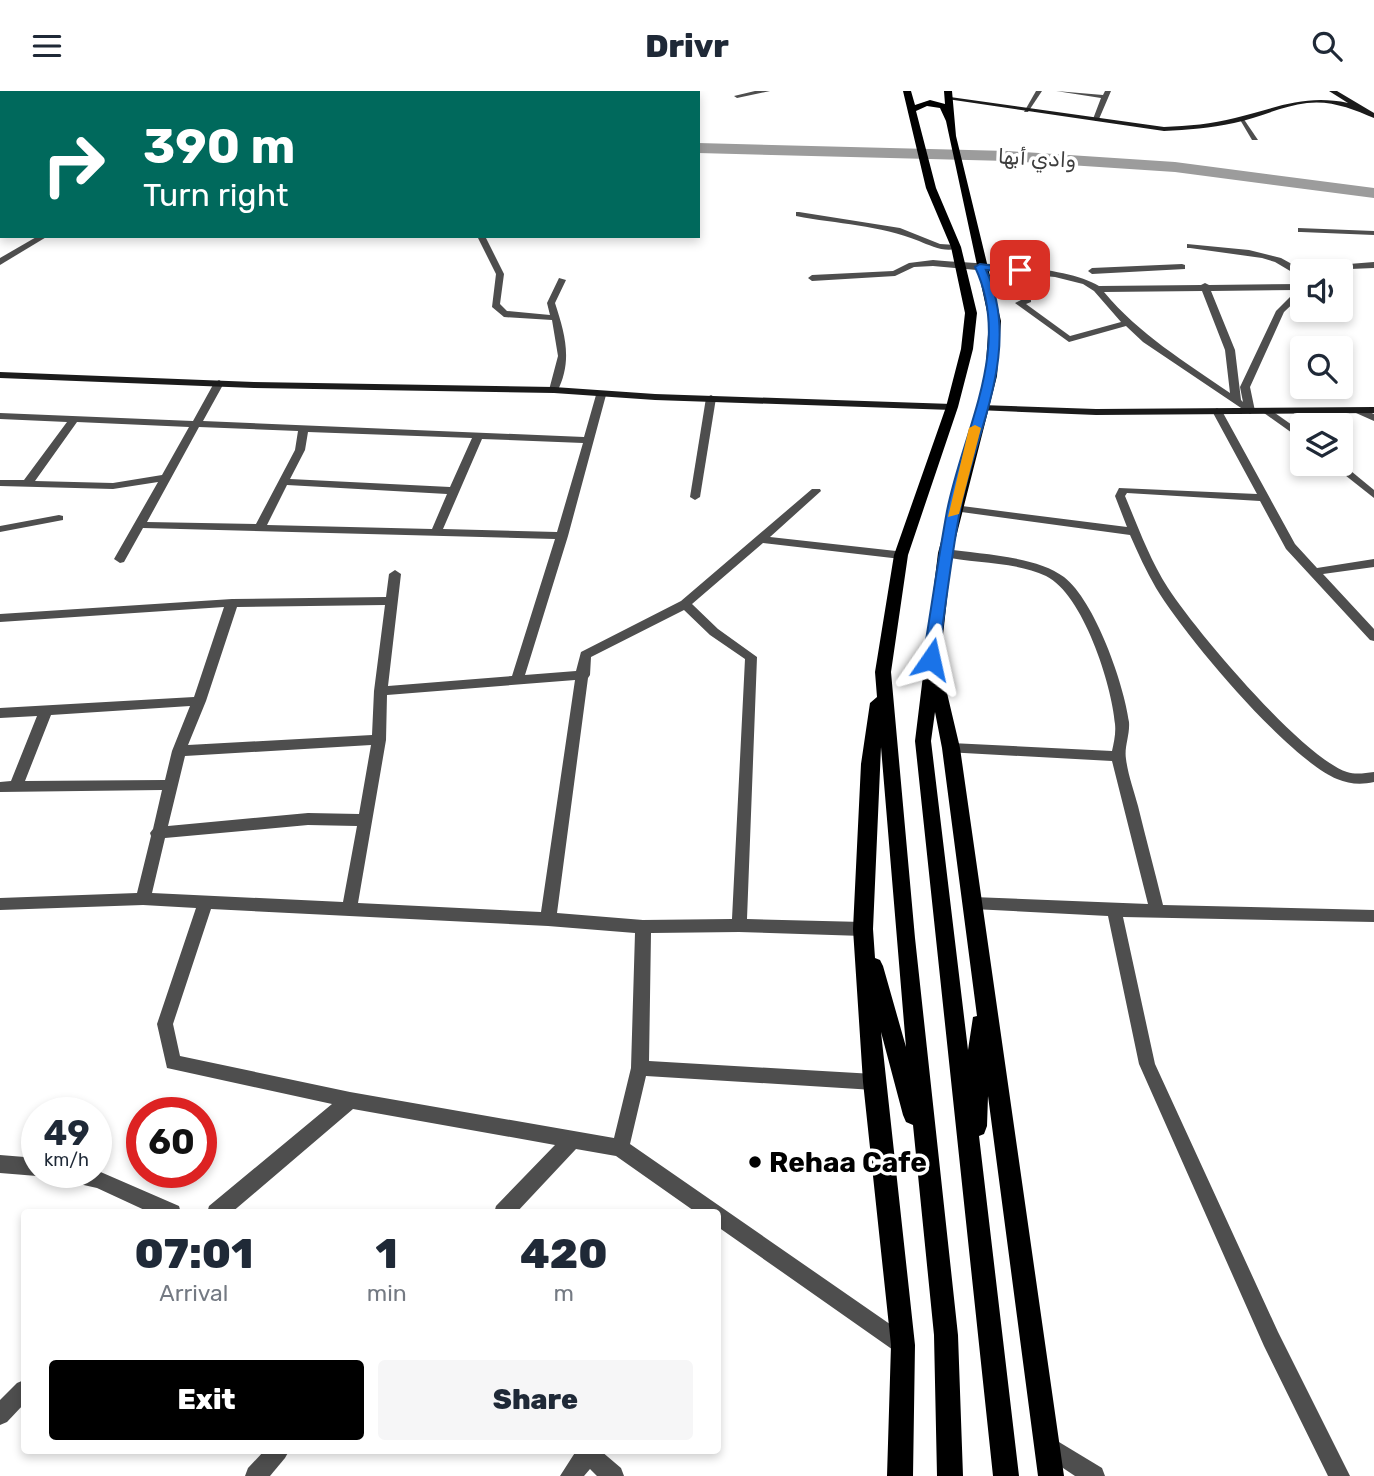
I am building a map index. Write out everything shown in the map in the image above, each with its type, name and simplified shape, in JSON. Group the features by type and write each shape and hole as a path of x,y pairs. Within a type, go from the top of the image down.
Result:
{"main road":[{"path":"900,1476 903,1345 874,1082 863,929 870,764 901,555 952,407 967,349 971,313 956,247 930,188 911,111 914,92 937,95 941,91"},
{"path":"949,95 951,136 995,321 991,376 954,508 945,553 923,741 1006,1476"},
{"path":"911,111 926,102 939,104 951,124"},
{"path":"931,659 951,748 1051,1476"},
{"path":"883,672 946,1335 950,1476"},
{"path":"863,929 928,1166"},
{"path":"974,1182 982,978"}],"street":[{"path":"737,96 767,91"},
{"path":"888,91 914,92"},
{"path":"1026,111 1039,91"},
{"path":"1059,91 1107,94 1096,119"},
{"path":"1332,91 1374,116"},
{"path":"1307,101 1317,92"},
{"path":"949,95 1026,111 1164,129 1192,128 1241,119 1307,101 1333,102 1360,108"},
{"path":"1241,119 1255,138"},
{"path":"799,214 900,230 939,246 956,247"},
{"path":"1301,230 1374,233"},
{"path":"0,262 41,238"},
{"path":"482,238 500,274 495,305 503,314 556,317"},
{"path":"1182,267 1190,244 1256,254 1290,269"},
{"path":"812,278 895,273 912,265 933,263 1071,276 1097,289 1128,323 1178,364 1250,411"},
{"path":"1353,267 1374,265"},
{"path":"1092,271 1182,267 1202,286 1230,350 1236,401"},
{"path":"554,390 563,369 565,347 551,303 562,280"},
{"path":"1097,289 1202,286 1290,289"},
{"path":"1028,300 1019,303 1069,339 1128,323"},
{"path":"1250,411 1245,387 1280,311 1290,301"},
{"path":"0,375 554,390 601,395 952,407"},
{"path":"120,559 142,525 165,478 219,383"},
{"path":"517,680 562,536 601,395"},
{"path":"695,497 711,398"},
{"path":"981,408 1374,410"},
{"path":"1216,411 1290,545 1374,637"},
{"path":"1268,411 1290,428"},
{"path":"1360,411 1374,418"},
{"path":"0,417 588,440"},
{"path":"27,484 73,420"},
{"path":"260,527 300,450 304,428"},
{"path":"436,532 478,437"},
{"path":"1352,476 1374,495"},
{"path":"0,483 113,486 165,478"},
{"path":"1358,481 1374,478"},
{"path":"285,482 456,491"},
{"path":"1264,498 1124,490 1120,496 1164,591 1217,658 1318,761 1338,774 1361,781 1374,777"},
{"path":"548,919 585,655 685,604 816,491"},
{"path":"954,508 1135,533"},
{"path":"0,529 59,518"},
{"path":"142,525 562,536"},
{"path":"760,539 901,555"},
{"path":"945,553 1035,569 1060,580 1093,630 1112,679 1122,726 1118,756 1157,911"},
{"path":"1312,572 1374,563"},
{"path":"349,909 379,740 381,691 394,574"},
{"path":"0,618 232,603 393,601"},
{"path":"143,899 178,751 199,701 232,603"},
{"path":"685,604 714,632 751,657 739,925"},
{"path":"381,691 584,675"},
{"path":"0,713 199,701"},
{"path":"16,786 46,710"},
{"path":"178,751 379,740"},
{"path":"951,748 1118,756"},
{"path":"0,786 170,785"},
{"path":"157,833 309,819 365,820"},
{"path":"0,904 143,899 548,919 643,927 739,925 863,929"},
{"path":"206,901 165,1024 173,1062 350,1100 620,1148 707,1209"},
{"path":"973,903 1114,910 1374,916"},
{"path":"1114,910 1147,1064 1270,1339 1339,1476"},
{"path":"620,1148 640,1068 643,927"},
{"path":"640,1068 874,1082"},
{"path":"221,1209 350,1100"},
{"path":"507,1209 572,1140"},
{"path":"0,1164 21,1164"},
{"path":"112,1185 163,1209"},
{"path":"721,1218 903,1345"},
{"path":"0,1415 21,1393"},
{"path":"1049,1447 1094,1476"},
{"path":"256,1476 275,1454"},
{"path":"571,1476 586,1454"},
{"path":"589,1454 613,1476"}],"waterway":[{"name":"وادي أبها","path":"700,148 1008,156 1175,167 1374,193"}],"slow traffic":[{"path":"953,514 975,428"}],"place":[{"name":"Rehaa Cafe","path":"755,1162"}],"route":[{"path":"931,659 941,604 945,553 954,508 991,376 995,321 987,283 980,267 1020,270"}]}
